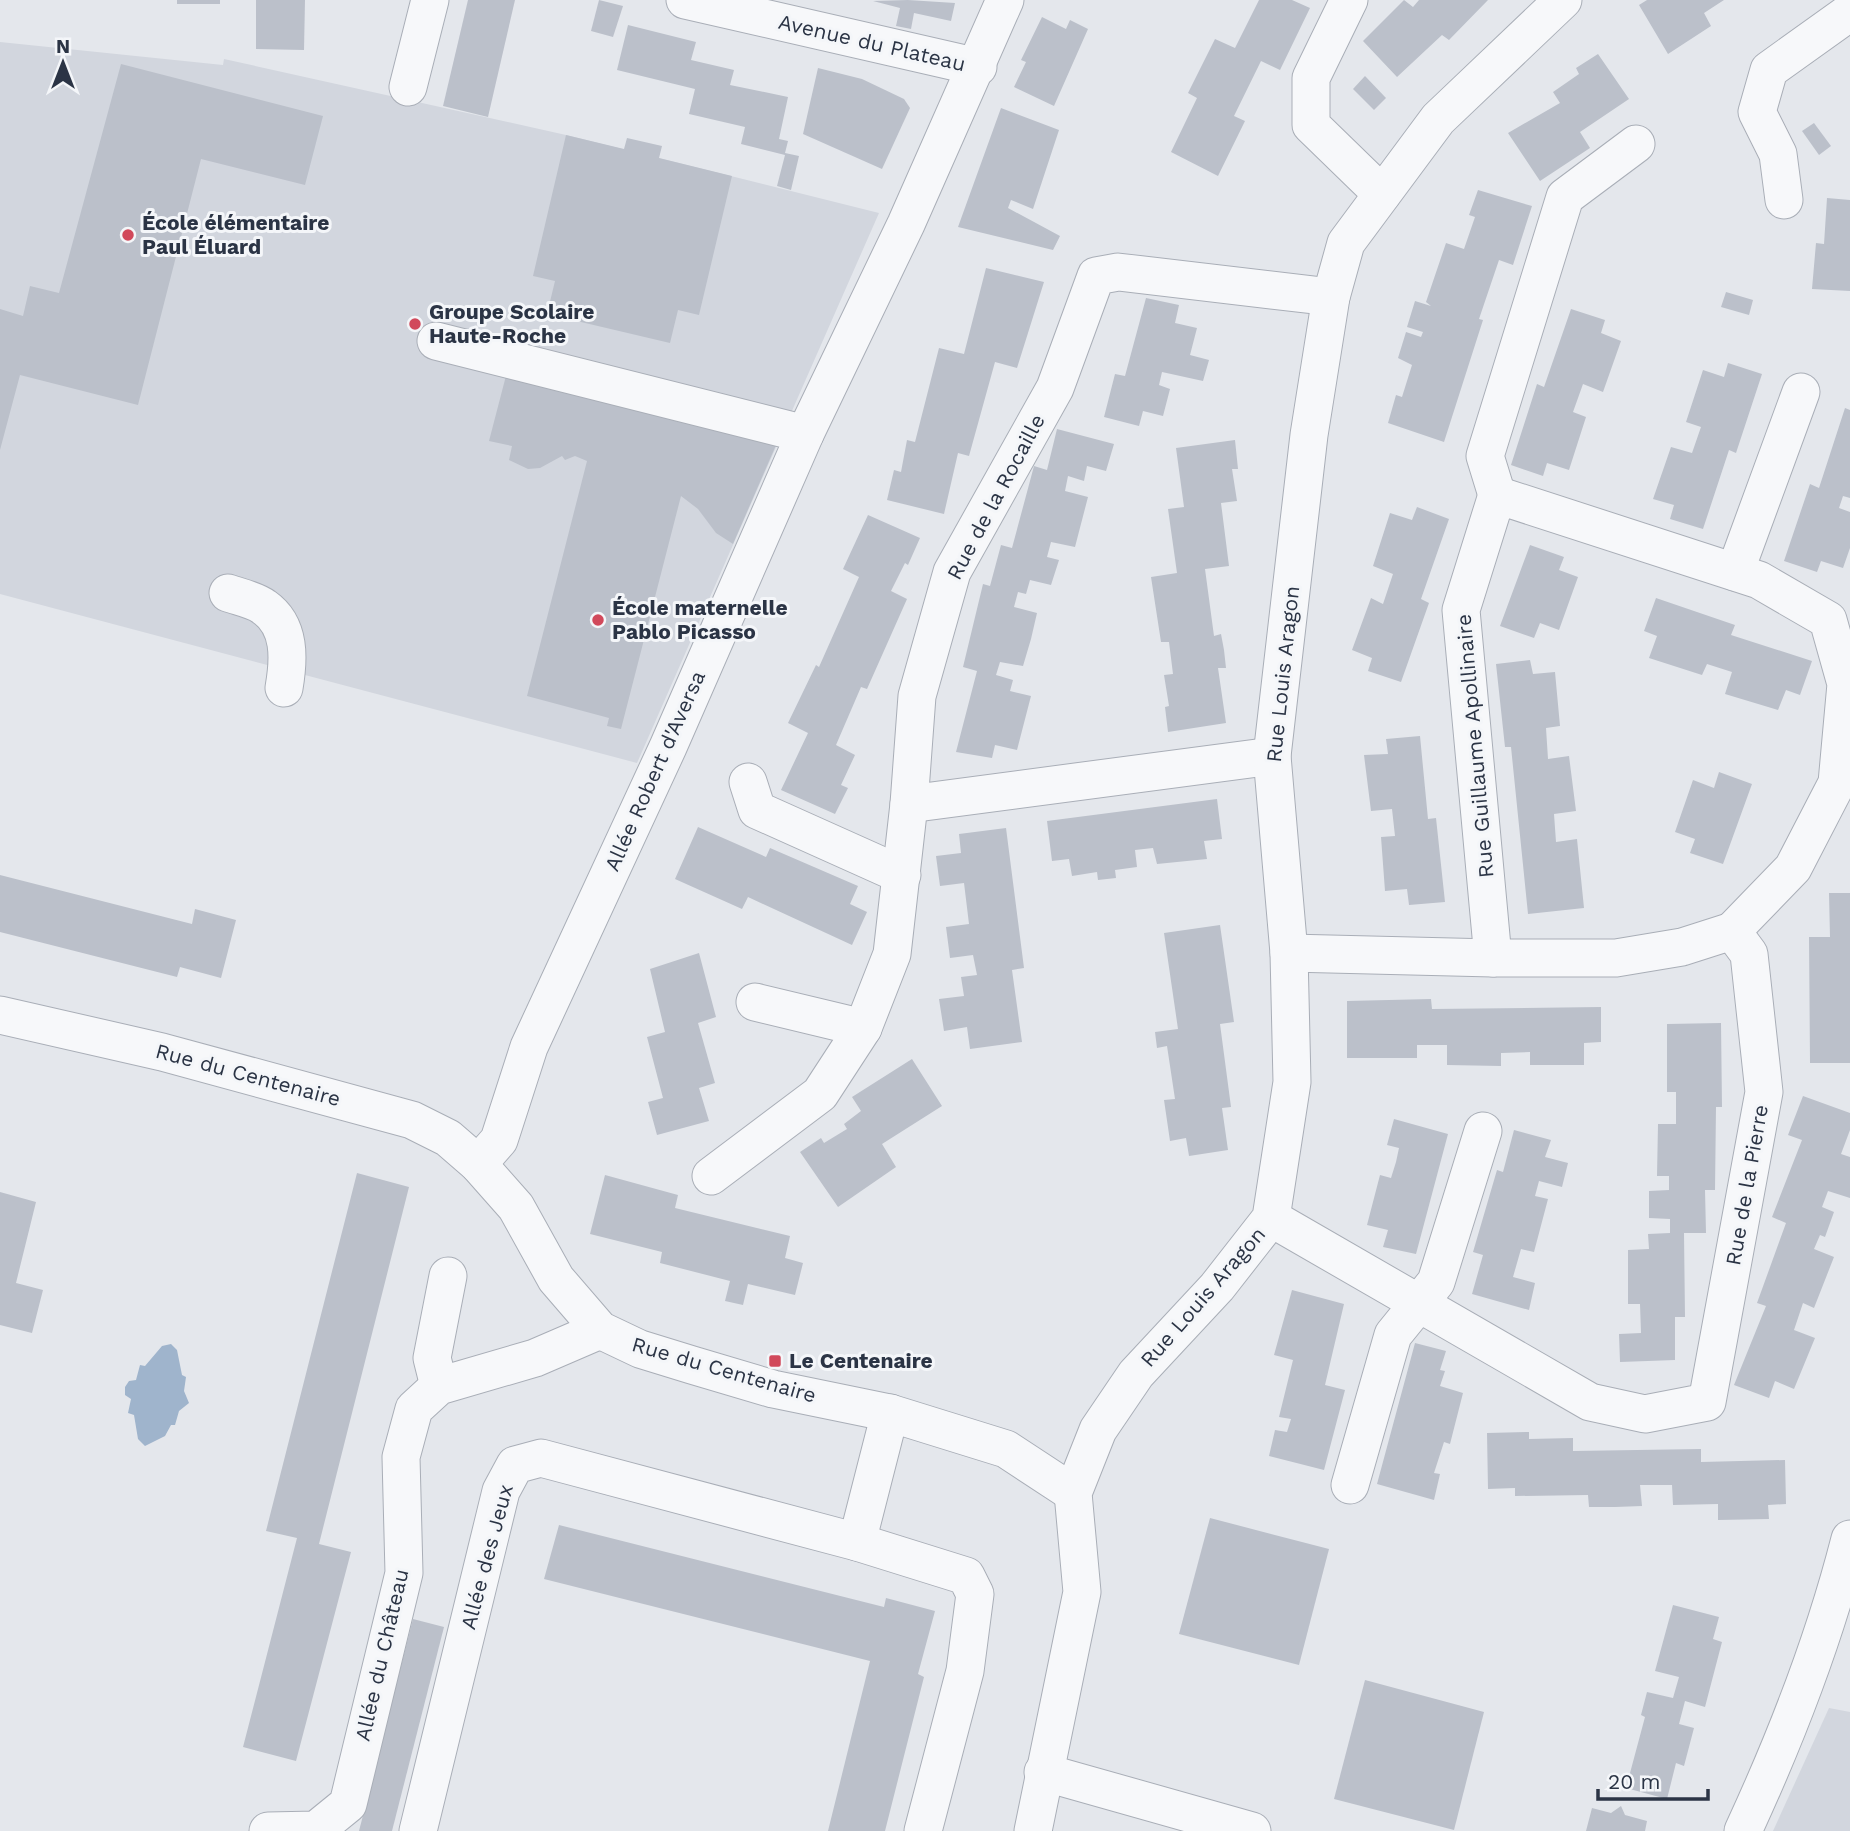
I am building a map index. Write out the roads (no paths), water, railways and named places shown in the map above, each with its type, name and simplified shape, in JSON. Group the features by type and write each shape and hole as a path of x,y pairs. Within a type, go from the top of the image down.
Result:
{"street":[{"path":"408,87 430,0"},
{"name":"Avenue du Plateau","path":"685,0 978,67"},
{"name":"Allée Robert d'Aversa","path":"478,1164 499,1140 529,1047 679,719 805,434 978,67 1005,0"},
{"path":"1349,0 1311,78 1311,125 1382,194"},
{"name":"Rue Louis Aragon","path":"1073,1493 1098,1430 1136,1374 1217,1287 1271,1218 1292,1082 1289,953 1272,756 1309,435 1331,297 1346,243 1438,119 1563,0"},
{"path":"1784,200 1778,154 1757,112 1769,70 1850,12"},
{"path":"1289,953 1616,958 1682,947 1732,931 1793,868 1837,783 1846,684 1828,620 1759,580 1497,495 1485,456 1565,197 1636,144"},
{"name":"Rue de la Rocaille","path":"909,804 917,696 952,572 1055,388 1096,276 1118,272 1331,297"},
{"path":"436,341 489,370 805,434"},
{"path":"1735,572 1801,392"},
{"name":"Rue Guillaume Apollinaire","path":"1493,958 1461,610 1497,495"},
{"path":"228,593 264,606 282,628 289,657 284,688"},
{"path":"711,1176 820,1094 863,1028 892,954 909,804 1272,756"},
{"path":"748,782 757,810 902,875"},
{"name":"Rue de la Pierre","path":"1271,1218 1417,1305 1590,1402 1645,1414 1707,1402 1764,1093 1749,954 1732,931"},
{"path":"755,1002 863,1028"},
{"name":"Rue du Centenaire","path":"0,1015 162,1052 412,1120 448,1138 478,1164 516,1207 555,1279 600,1330 640,1349 773,1389 890,1413 1006,1449 1073,1493"},
{"path":"1350,1485 1393,1335 1436,1282 1483,1131"},
{"path":"439,1386 432,1358 448,1276"},
{"name":"Allée du Château","path":"268,1831 316,1830 348,1804 404,1573 401,1457 414,1409 439,1386 535,1358 600,1330"},
{"path":"857,1542 890,1413"},
{"name":"Allée des Jeux","path":"418,1831 500,1491 515,1465 541,1458 857,1542 966,1576 975,1594 965,1671 923,1831"},
{"path":"1033,1831 1082,1592 1073,1493"},
{"path":"1743,1831 1808,1681 1829,1620 1850,1539"},
{"path":"1043,1772 1252,1831"}],"water":[{"path":"171,1344 177,1350 182,1375 186,1377 184,1391 189,1403 179,1411 175,1425 171,1425 165,1436 145,1446 138,1439 134,1415 128,1413 131,1399 125,1395 125,1387 129,1381 136,1380 140,1365 145,1366 162,1346"}],"place":[{"name":"École élémentaire Paul Éluard","path":"128,235"},
{"name":"Groupe Scolaire Haute-Roche","path":"415,324"},
{"name":"École maternelle Pablo Picasso","path":"598,620"},
{"name":"Le Centenaire","path":"775,1361"}]}
